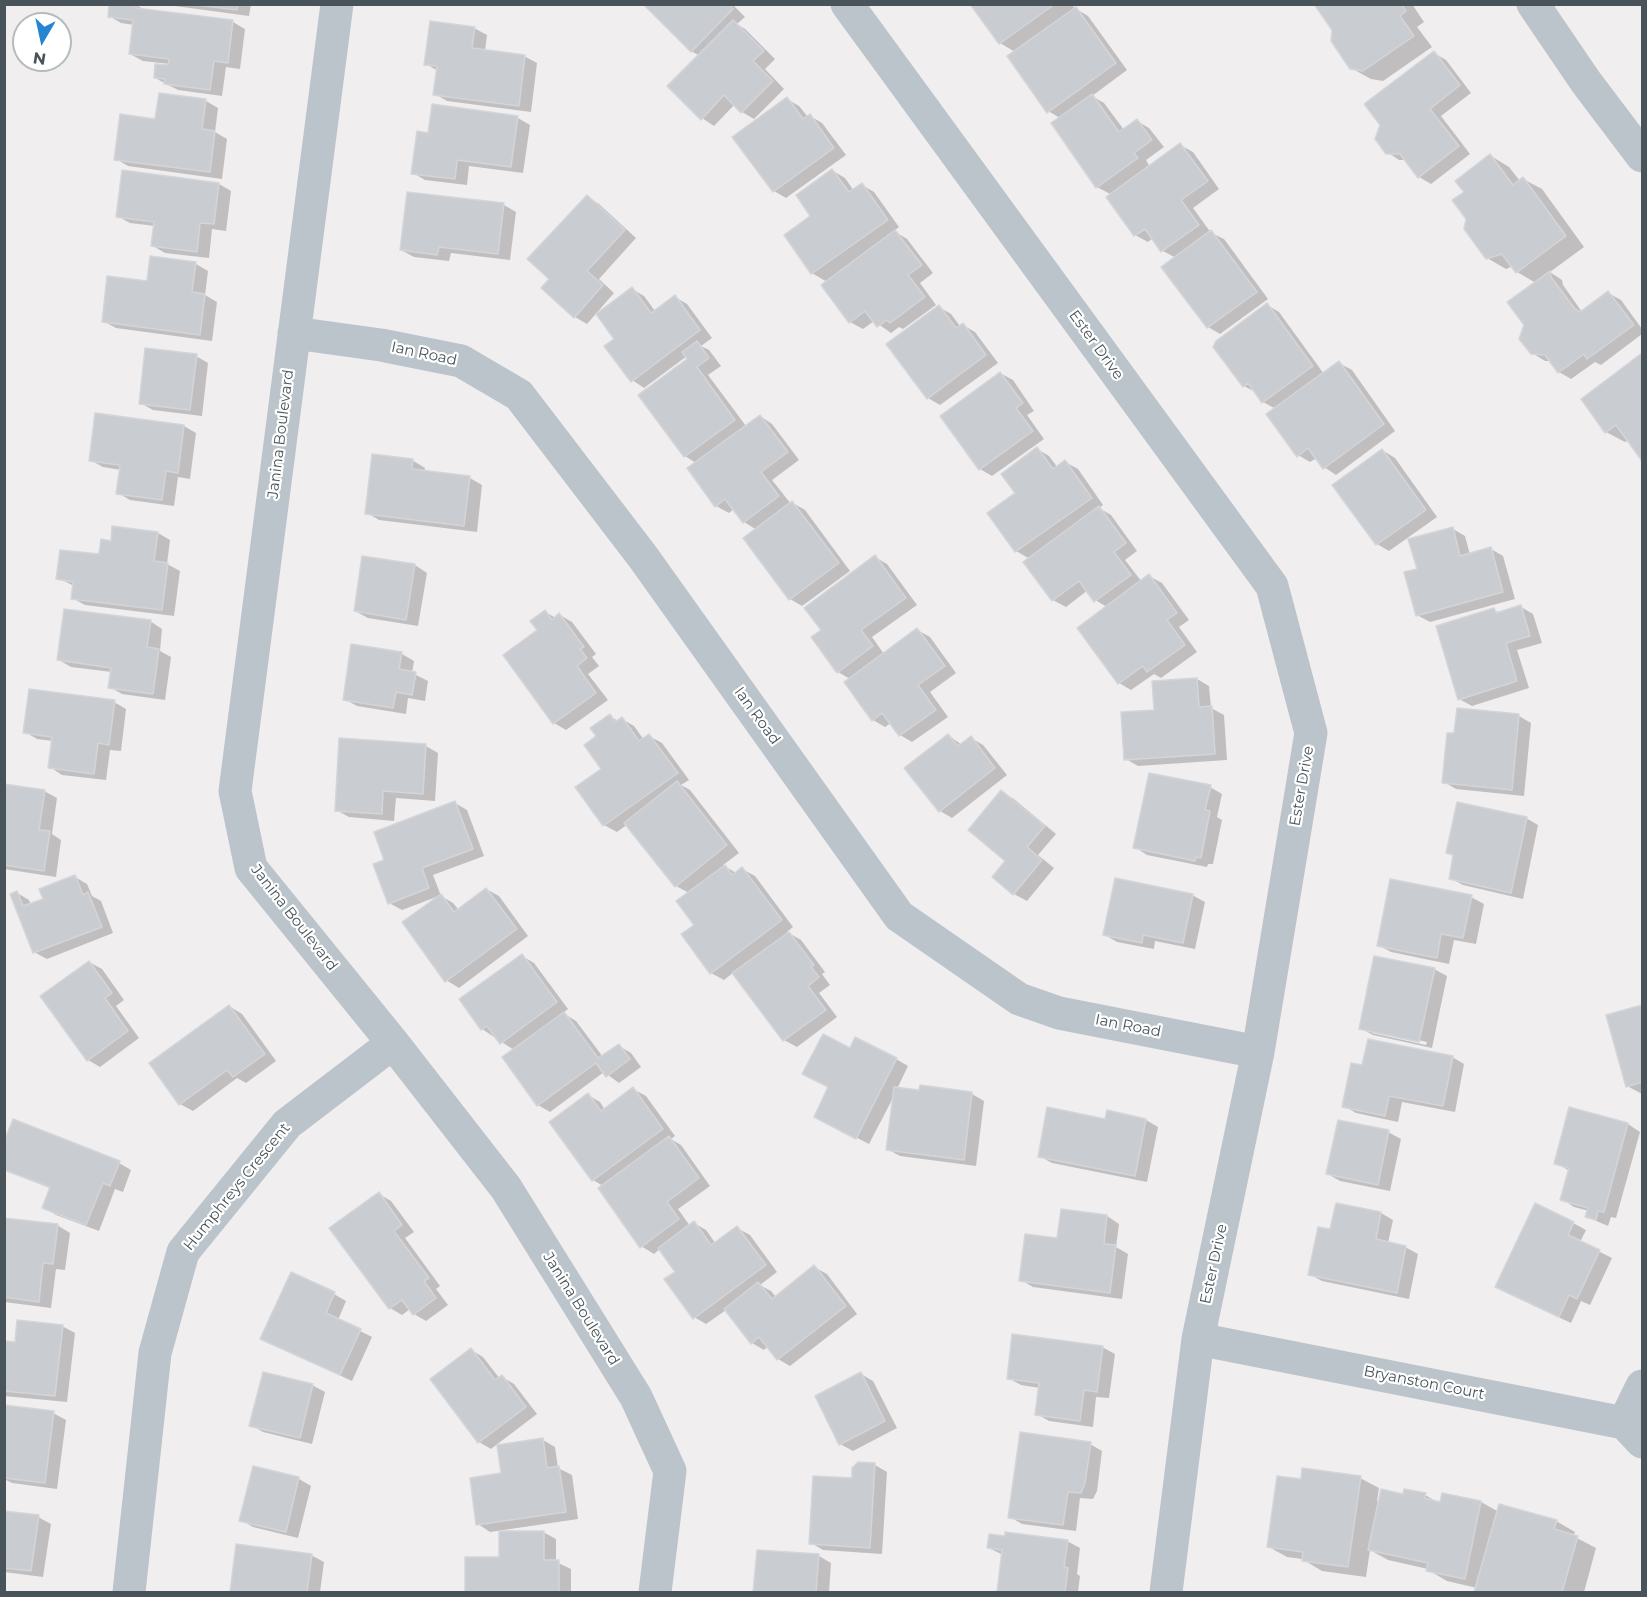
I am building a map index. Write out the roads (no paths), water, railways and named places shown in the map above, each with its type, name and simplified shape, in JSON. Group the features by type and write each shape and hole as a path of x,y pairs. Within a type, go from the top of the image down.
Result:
{"street":[{"name":"Janina Boulevard","path":"337,4 235,791 251,868 393,1043 506,1188 636,1397 670,1471 655,1593"},
{"name":"Ester Drive","path":"847,4 1272,586 1311,733 1258,1052 1198,1339 1166,1593"},
{"path":"1533,4 1586,82 1642,156"},
{"name":"Ian Road","path":"294,333 381,345 461,362 519,395 643,557 899,916 1019,999 1059,1013 1258,1052"},
{"name":"Humphreys Crescent","path":"129,1593 155,1353 183,1252 287,1124 393,1043"},
{"name":"Bryanston Court","path":"1198,1339 1633,1432"},
{"path":"1633,1432 1642,1386"}]}
